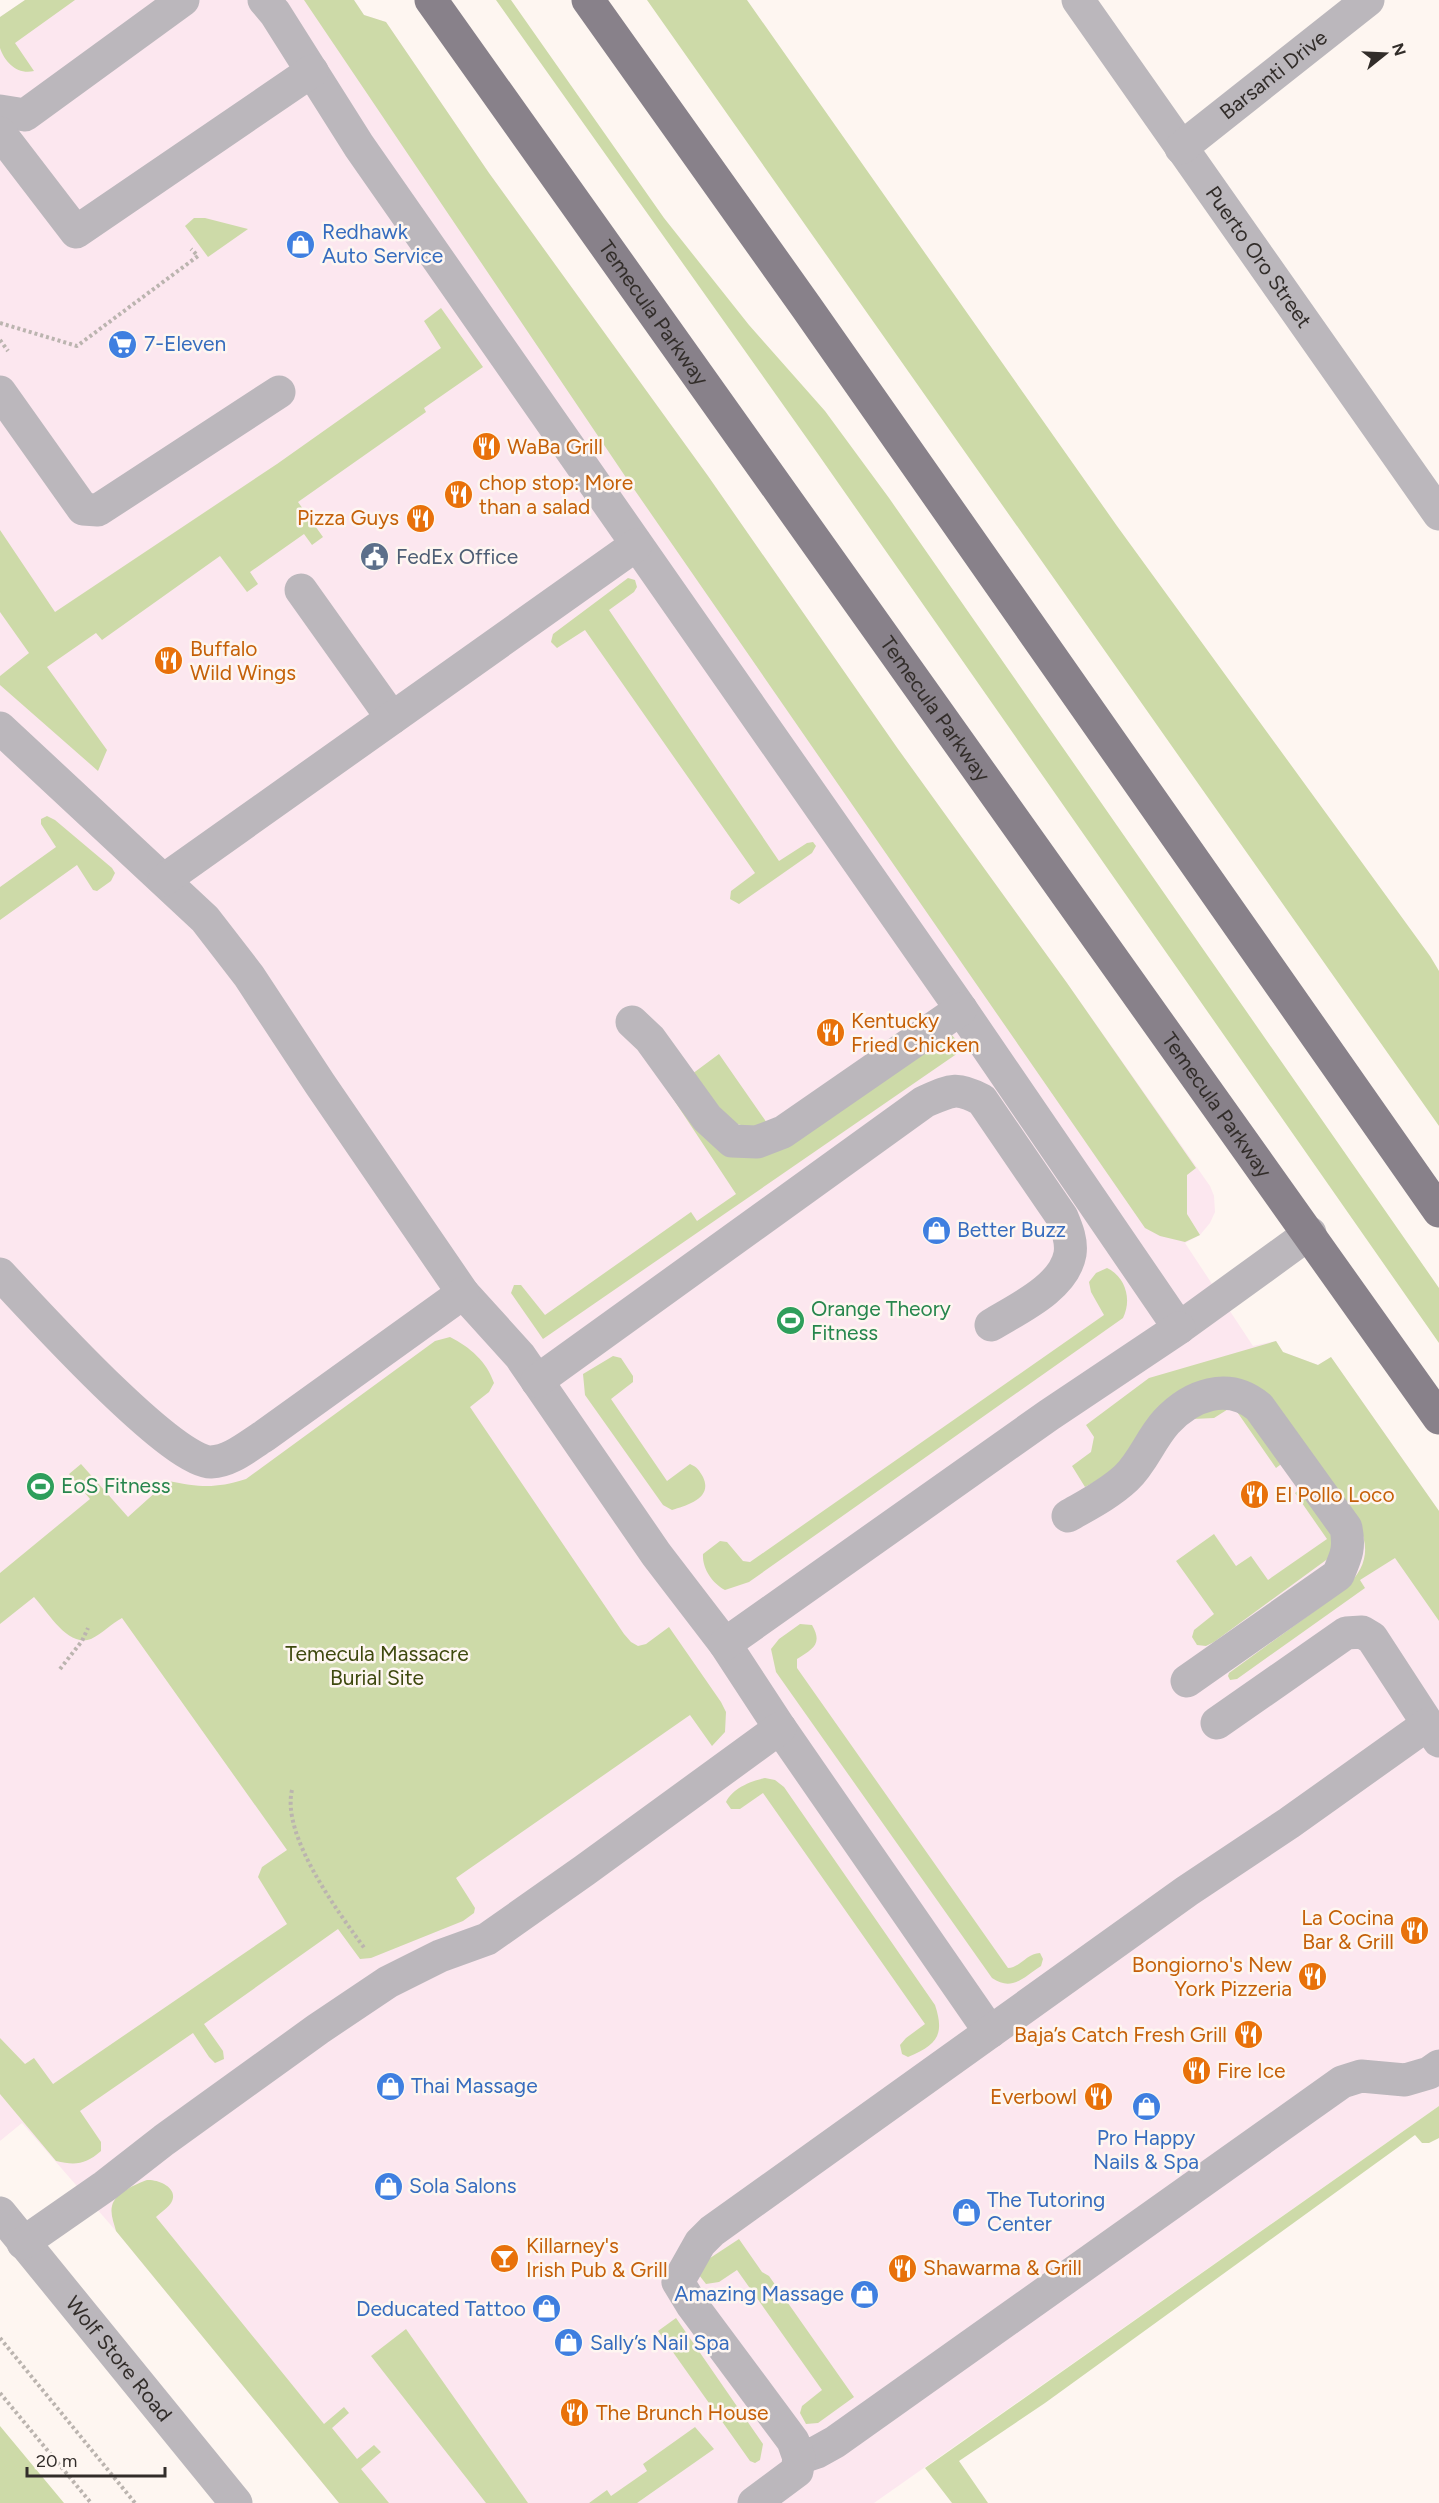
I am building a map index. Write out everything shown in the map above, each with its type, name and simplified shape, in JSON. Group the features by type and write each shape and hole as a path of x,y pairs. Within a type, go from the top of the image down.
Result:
{"main road":[{"name":"Temecula Parkway","path":"431,0 1310,1233 1439,1418"},
{"path":"588,0 807,308 1439,1211"}],"street":[{"path":"0,111 25,115 183,0"},
{"path":"264,0 275,13 359,146 961,1009 1179,1328"},
{"name":"Puerto Oro Street","path":"1078,0 1439,514"},
{"name":"Barsanti Drive","path":"1181,148 1368,0"},
{"path":"0,133 76,232 312,71"},
{"path":"0,392 83,509 98,510 279,392"},
{"path":"164,880 636,545"},
{"path":"301,590 392,718"},
{"path":"0,728 205,919 249,976 463,1293 520,1356 656,1554 725,1644 780,1728 990,2032"},
{"path":"632,1022 650,1039 706,1118 732,1141 757,1142 783,1132 961,1009"},
{"path":"537,1381 924,1102 947,1092 964,1091 982,1100 1062,1217 1069,1235 1070,1255 1058,1278 1042,1294 991,1325"},
{"path":"725,1644 1067,1402 1179,1328 1310,1233"},
{"path":"0,1274 112,1392 192,1457 210,1462 231,1457 264,1436 463,1293"},
{"path":"1068,1516 1125,1479 1142,1461 1166,1422 1194,1401 1215,1393 1233,1392 1248,1397 1259,1407 1346,1528 1349,1545 1347,1556 1338,1575 1186,1681"},
{"path":"754,2503 797,2471 799,2458 793,2441 692,2305 678,2282 700,2243 712,2231 990,2032 1433,1732 1372,1638 1362,1632 1346,1633 1217,1723"},
{"path":"23,2243 105,2186 164,2140 318,2029 388,1982 440,1956 487,1939 780,1728"},
{"path":"799,2458 817,2452 835,2442 1342,2082 1361,2076 1405,2080 1429,2073 1439,2066"},
{"name":"Wolf Store Road","path":"0,2213 236,2503"}],"path":[{"path":"0,323 77,346 198,256 190,249"},
{"path":"60,1669 82,1641 88,1628"},
{"path":"292,1790 290,1797 295,1831 319,1882 388,1982"},
{"path":"0,2338 135,2503"},
{"path":"0,2393 92,2503"}],"shaded area":[{"path":"25,0 354,0 364,15 386,22 489,173 708,476 898,749 1210,1186 1214,1196 1215,1212 1210,1223 1200,1235 1185,1243 1253,1346 1276,1341 1283,1352 1318,1365 1331,1357 1439,1511 1439,2106 874,2503 339,2503 116,2231 22,2123 0,2141 0,17"}],"green space":[{"path":"25,0 75,0 15,43 34,71 28,72 13,67 0,48 0,17"},
{"path":"304,0 354,0 364,15 386,22 489,173 708,476 898,749 1067,983 1196,1168 1187,1175 1187,1214 1200,1235 1185,1242 1160,1236 1145,1228 627,479"},
{"path":"496,0 511,0 664,218 749,325 825,411 889,498 1439,1288 1439,1343 818,454"},
{"path":"647,0 747,0 1117,526 1430,956 1439,971 1439,1126"},
{"path":"194,218 205,218 248,229 208,257 185,226"},
{"path":"441,308 483,367 424,408 426,412 298,502 323,537 312,545 304,534 250,572 258,584 247,592 220,556 102,640 96,633 47,667 107,750 98,771 0,685 0,676 29,653 0,612 0,530 55,612 277,464 441,348 424,321"},
{"path":"628,578 635,580 637,587 634,592 609,610 779,861 807,843 813,842 816,846 812,853 739,904 730,899 731,891 755,873 585,630 557,648 551,642 553,634"},
{"path":"47,816 55,820 115,873 111,881 97,891 93,890 77,865 0,920 0,887 56,847 41,824 41,819"},
{"path":"949,1032 960,1044 958,1053 543,1339 511,1293 514,1285 521,1285 545,1315 691,1212 697,1221 736,1194 666,1088 725,1153"},
{"path":"719,1054 767,1123 750,1127 732,1123 692,1074"},
{"path":"1107,1268 1119,1277 1126,1290 1127,1304 1123,1318 749,1582 725,1590 712,1579 704,1565 703,1554 720,1541 727,1542 743,1561 750,1562 1104,1315 1091,1292 1089,1282 1096,1273"},
{"name":"Temecula Massacre Burial Site","path":"450,1337 477,1356 487,1368 494,1383 489,1392 470,1407 624,1634 638,1646 646,1644 669,1627 721,1702 726,1712 725,1732 712,1746 690,1715 456,1878 475,1908 474,1913 463,1921 371,1958 360,1959 338,1929 204,2024 223,2051 224,2059 215,2063 193,2033 80,2111 101,2142 101,2151 80,2163 56,2161 0,2094 0,2038 25,2064 34,2058 53,2084 287,1924 258,1877 262,1867 287,1850 122,1618 91,1639 74,1638 59,1627 34,1597 0,1624 0,1573 90,1499 69,1474 81,1464 128,1517 168,1481 207,1486 246,1479 435,1341"},
{"path":"1276,1341 1283,1352 1318,1365 1331,1357 1439,1511 1439,1621 1395,1558 1360,1580 1365,1588 1237,1679 1230,1680 1229,1673 1345,1589 1354,1579 1364,1560 1365,1550 1361,1530 1350,1508 1237,1381 1085,1487 1072,1466 1091,1452 1094,1437 1086,1425 1149,1378"},
{"path":"613,1356 621,1358 633,1376 633,1382 611,1399 667,1481 690,1464 698,1469 703,1477 705,1490 697,1500 672,1510 663,1505 585,1395 583,1374"},
{"path":"1233,1402 1246,1411 1284,1462 1276,1468 1233,1406 1214,1418 1193,1419 1193,1413 1213,1405"},
{"path":"1301,1488 1330,1527 1333,1555 1214,1642 1206,1646 1197,1645 1192,1637 1194,1630 1214,1614 1176,1561 1214,1534 1236,1566 1251,1556 1268,1580 1327,1539 1295,1493"},
{"path":"800,1624 812,1625 817,1637 812,1649 797,1659 797,1668 1008,1968 1016,1966 1031,1955 1040,1953 1043,1959 1041,1966 1023,1978 1006,1984 992,1978 776,1672 771,1649 779,1639"},
{"path":"765,1778 775,1780 784,1787 935,2005 939,2024 936,2038 918,2053 908,2057 902,2054 900,2045 925,2024 763,1793 740,1809 731,1809 726,1802 742,1786"},
{"path":"1439,2106 1439,2138 1429,2143 1422,2143 1415,2135 1045,2403 959,2461 988,2503 952,2503 925,2468"},
{"path":"147,2180 166,2185 173,2193 171,2203 156,2217 324,2424 344,2407 349,2413 332,2428 357,2459 374,2445 381,2452 361,2469 389,2503 339,2503 116,2231 112,2218 114,2201 127,2190"},
{"path":"739,2239 762,2272 769,2276 854,2397 818,2423 806,2424 800,2413 802,2406 822,2390 737,2270 719,2282 706,2284 699,2275 704,2262"},
{"path":"676,2318 763,2444 760,2460 755,2463 750,2461 658,2331"},
{"path":"406,2329 528,2503 486,2503 371,2356"},
{"path":"0,2426 64,2503 0,2503"},
{"path":"695,2427 714,2449 637,2503 589,2503 607,2490 611,2496 647,2471 643,2464"}],"place":[{"name":"Redhawk Auto Service","path":"301,244"},
{"name":"7-Eleven","path":"123,344"},
{"name":"WaBa Grill","path":"486,447"},
{"name":"chop stop: More than a salad","path":"458,495"},
{"name":"Pizza Guys","path":"420,518"},
{"name":"FedEx Office","path":"375,557"},
{"name":"Buffalo Wild Wings","path":"169,661"},
{"name":"Kentucky Fried Chicken","path":"830,1033"},
{"name":"Better Buzz","path":"936,1230"},
{"name":"Orange Theory Fitness","path":"790,1321"},
{"name":"EoS Fitness","path":"40,1486"},
{"name":"El Pollo Loco","path":"1254,1495"},
{"name":"La Cocina Bar & Grill","path":"1415,1930"},
{"name":"Bongiorno's New York Pizzeria","path":"1313,1977"},
{"name":"Baja’s Catch Fresh Grill","path":"1248,2035"},
{"name":"Fire Ice","path":"1196,2071"},
{"name":"Thai Massage","path":"390,2086"},
{"name":"Everbowl","path":"1098,2097"},
{"name":"Pro Happy Nails & Spa","path":"1146,2107"},
{"name":"Sola Salons","path":"388,2186"},
{"name":"The Tutoring Center","path":"966,2212"},
{"name":"Killarney's Irish Pub & Grill","path":"505,2258"},
{"name":"Shawarma & Grill","path":"902,2268"},
{"name":"Amazing Massage","path":"865,2294"},
{"name":"Deducated Tattoo","path":"547,2309"},
{"name":"Sally’s Nail Spa","path":"569,2343"},
{"name":"The Brunch House","path":"575,2413"}]}
